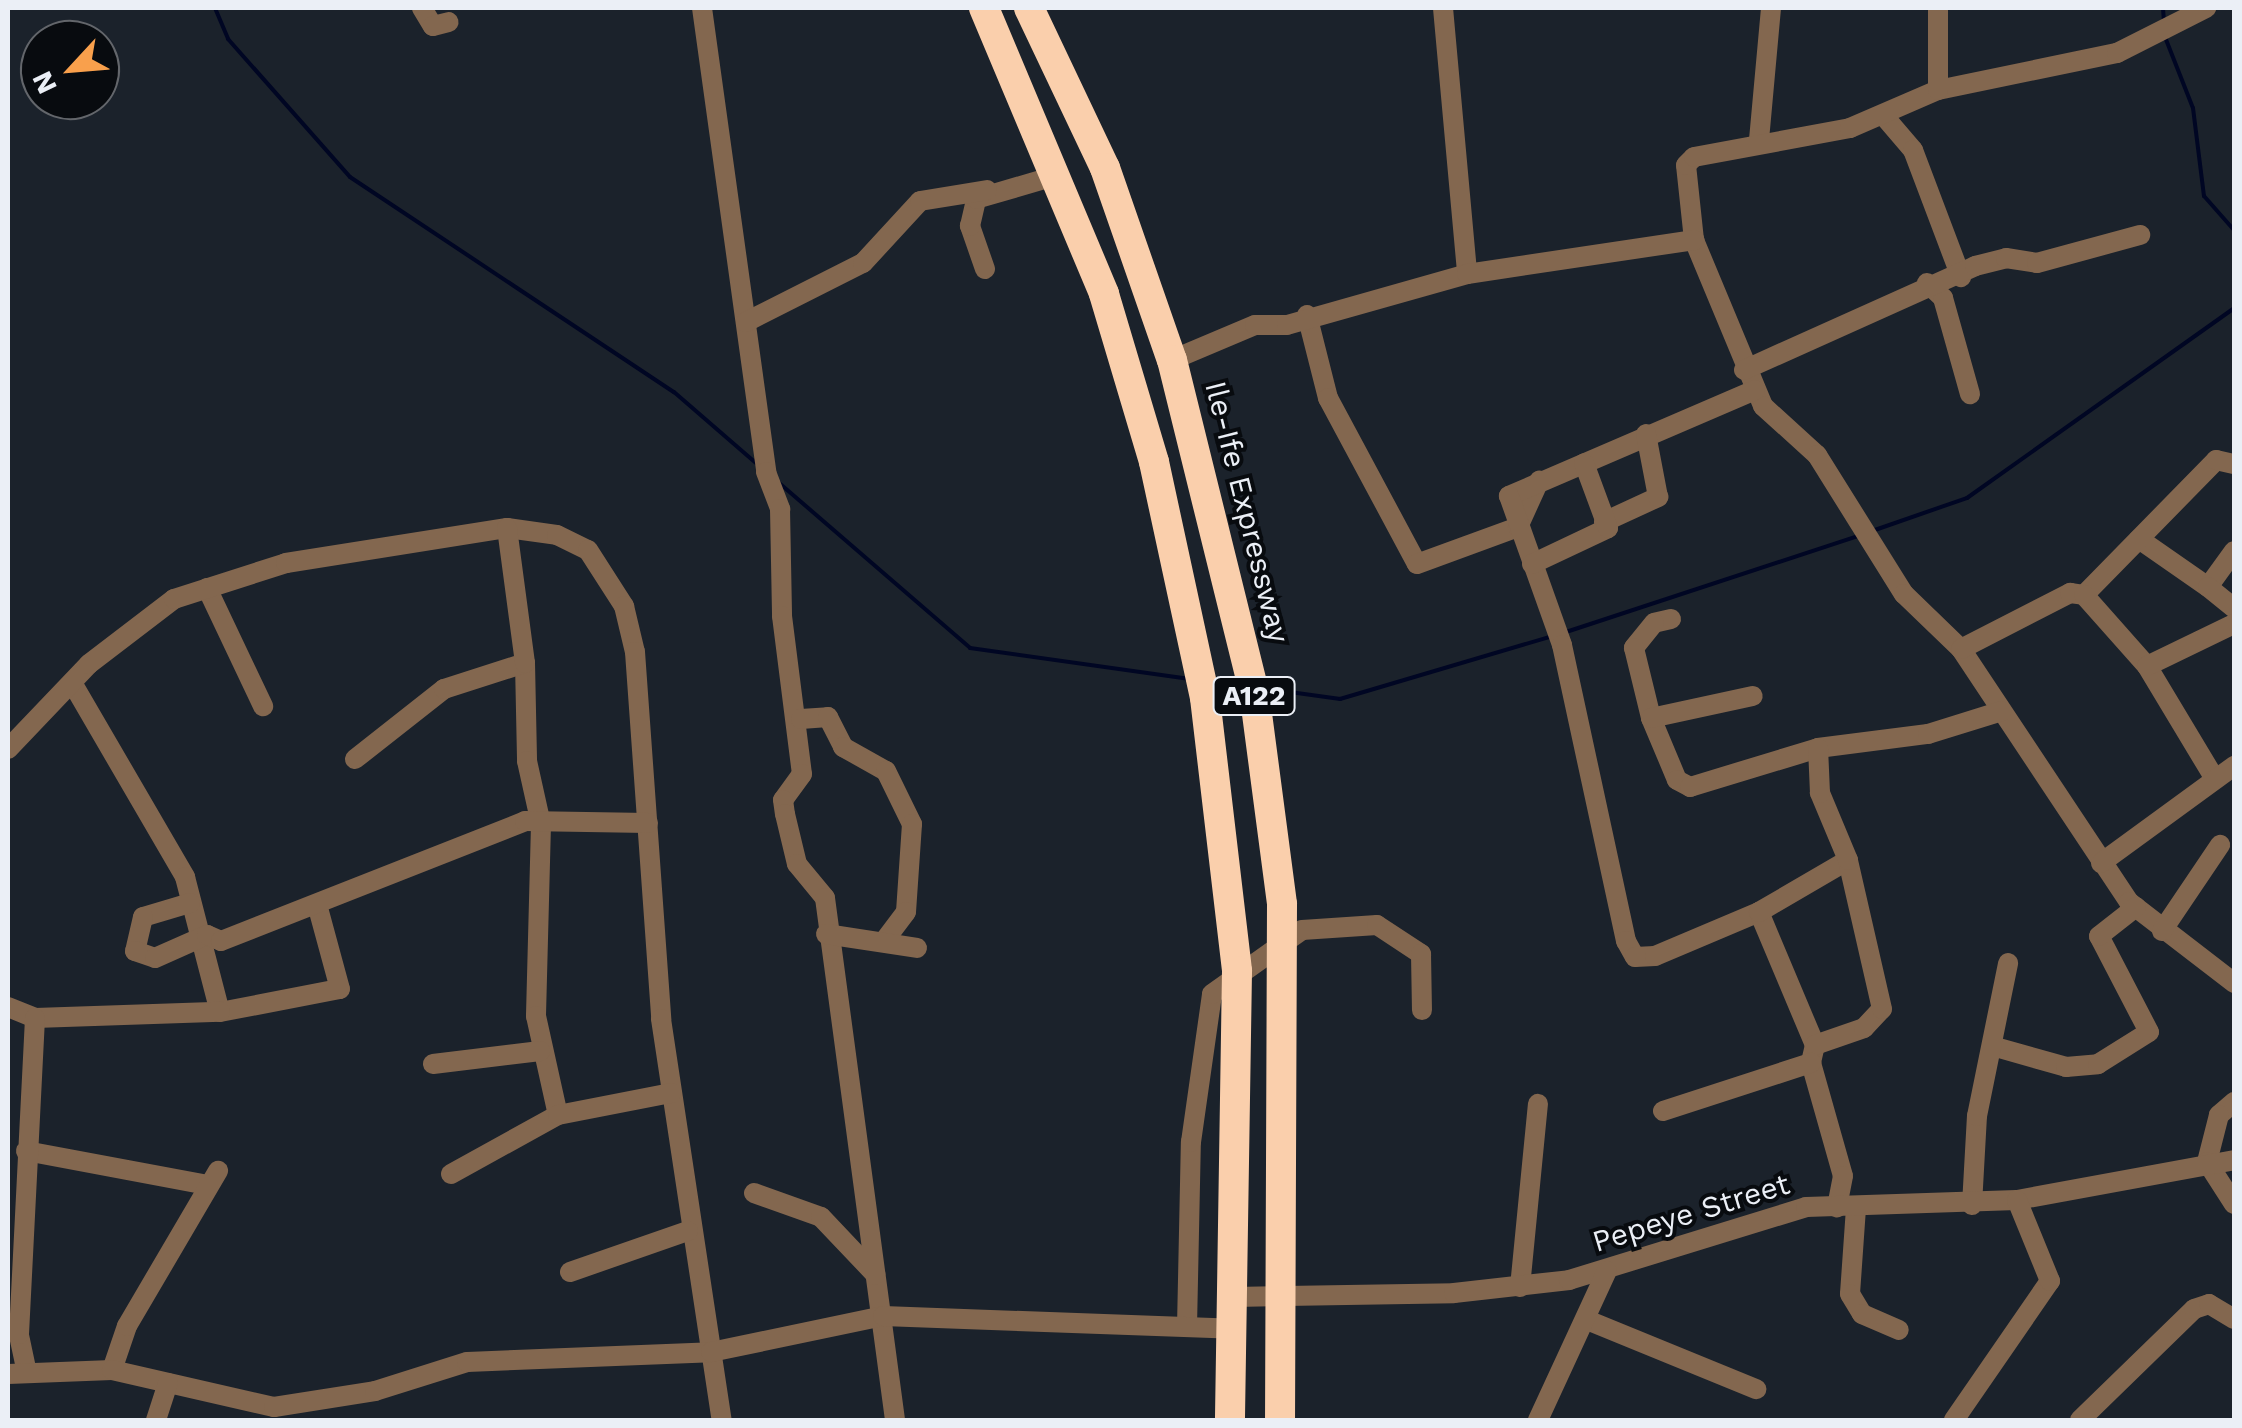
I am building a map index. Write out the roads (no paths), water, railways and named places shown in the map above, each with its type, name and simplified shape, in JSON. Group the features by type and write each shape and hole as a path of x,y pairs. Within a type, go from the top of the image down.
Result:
{"highway":[{"name":"A122","path":"984,8 1060,180 1104,294 1173,542 1205,698 1237,971 1230,1420"},
{"name":"Ile-Ife Expressway","path":"1030,8 1105,168 1172,360 1240,618 1283,938 1280,1420"},
{"path":"1060,180 1105,168"}],"street":[{"path":"422,8 433,26 448,22"},
{"path":"702,8 770,493 780,509 782,616 800,719 802,774 785,814 797,864 825,898 826,934 895,1420"},
{"path":"1443,8 1467,274"},
{"path":"1759,140 1771,8"},
{"path":"1938,8 1938,90"},
{"path":"2206,8 2116,53 1938,90 1883,115 1814,137 1759,140 1703,152 1686,165 1694,240 1706,254 1744,370 1755,390 1816,456 1904,594 1961,649 2101,863 2136,908 2234,983"},
{"path":"1883,115 1912,150 1961,276"},
{"path":"746,322 863,263 920,201 1060,180"},
{"path":"985,269 970,226 986,190"},
{"path":"1744,370 1927,283 1961,276 2006,258 2037,263 2140,235"},
{"path":"1172,360 1307,315 1467,274 1694,240"},
{"path":"1927,283 1943,298 1970,394"},
{"path":"1307,315 1310,358 1325,370 1328,398 1408,558 1434,563 1518,527"},
{"path":"1755,390 1508,492 1562,645 1602,850 1635,958 1759,912 1848,860"},
{"path":"1604,522 1658,498 1646,434"},
{"path":"2084,594 2216,460 2233,458"},
{"path":"1532,564 1603,535 1604,522 1584,463"},
{"path":"507,528 525,663 527,762 541,824 532,942 540,1051 558,1116"},
{"path":"8,749 150,610 207,588 286,563 507,528 588,550 624,606 648,823 670,1093 688,1231 722,1420"},
{"path":"2138,538 2234,608"},
{"path":"2208,587 2234,551"},
{"path":"207,588 263,706"},
{"path":"1961,649 2070,593 2084,594 2147,666 2213,776"},
{"path":"1671,618 1654,622 1634,648 1652,718 1677,780 1690,786 1818,748 1928,734 2002,712"},
{"path":"2147,666 2234,624"},
{"path":"355,759 444,689 525,663"},
{"path":"74,686 164,830 190,903 193,930 221,941 262,917 318,908 494,830 541,824 648,823"},
{"path":"1652,718 1753,696"},
{"path":"800,719 828,717 843,747 886,771 912,824 906,912 884,941"},
{"path":"1663,1110 1813,1054 1864,1028 1882,1009 1848,860 1820,793 1818,748"},
{"path":"2101,863 2213,776 2234,766"},
{"path":"2162,931 2220,844"},
{"path":"190,903 143,917 135,951 156,958 207,935"},
{"path":"8,1006 35,1018 220,1012 340,989 318,908"},
{"path":"1992,1046 2066,1066 2098,1064 2149,1032 2098,936 2136,908"},
{"path":"1759,912 1813,1054 1843,1176 1850,1294 1862,1314 1899,1330"},
{"path":"1187,1326 1202,1024 1212,994 1283,938 1328,926 1401,933 1421,954 1422,1010"},
{"path":"826,934 917,948"},
{"path":"207,935 220,1012"},
{"path":"1972,1204 1992,1046 2008,963"},
{"path":"35,1018 36,1117 26,1151 17,1374 112,1370 274,1407 376,1391 466,1362 711,1352 883,1316 1233,1328"},
{"path":"432,1064 540,1051"},
{"path":"451,1174 558,1116 670,1093"},
{"path":"2234,1102 2219,1115 2207,1162 2234,1204"},
{"path":"1520,1287 1538,1104"},
{"path":"26,1151 212,1178 127,1326 112,1370"},
{"name":"Pepeye Street","path":"1234,1297 1282,1300 1520,1287 1608,1271 1770,1214 2017,1200 2234,1160"},
{"path":"754,1194 821,1218 875,1274"},
{"path":"1954,1420 2050,1281 2017,1200"},
{"path":"570,1272 688,1231"},
{"path":"1538,1420 1608,1271"},
{"path":"2080,1420 2194,1309 2209,1304 2234,1318"},
{"path":"1588,1320 1756,1389"},
{"path":"156,1420 168,1383"}],"waterway":[{"path":"215,8 228,39 350,177 674,392 756,463"},
{"path":"2163,8 2164,23"},
{"path":"2165,37 2193,108 2204,196 2234,230"},
{"path":"1872,531 1967,498 2234,308"},
{"path":"778,482 970,648 1190,679"},
{"path":"1563,633 1858,536"},
{"path":"1268,689 1340,699 1549,637"},
{"path":"1214,682 1239,685"}]}
